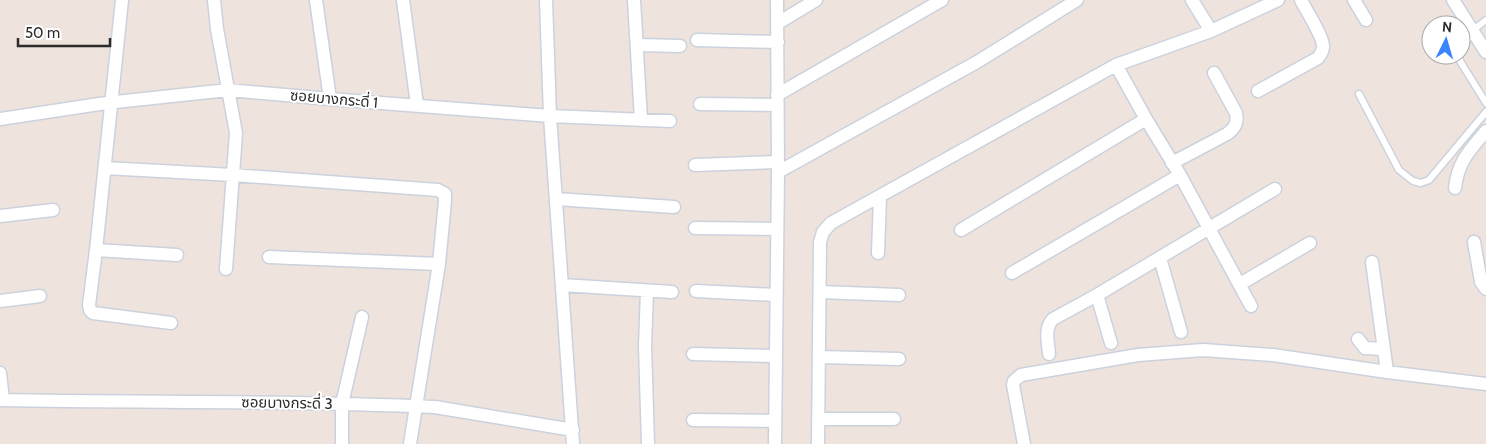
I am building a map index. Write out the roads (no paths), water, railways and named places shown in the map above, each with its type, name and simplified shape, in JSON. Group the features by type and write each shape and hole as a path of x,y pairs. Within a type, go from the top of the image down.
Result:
{"street":[{"path":"122,0 89,305 93,313 171,323"},
{"path":"214,0 217,29 236,133 226,269"},
{"path":"316,0 330,99"},
{"path":"403,0 417,105"},
{"path":"546,0 550,116 573,444"},
{"path":"634,0 642,120"},
{"path":"774,444 778,167 778,0"},
{"path":"778,22 816,0"},
{"path":"700,104 777,100 942,0"},
{"path":"1192,0 1211,31"},
{"path":"818,444 820,242 823,232 831,223 1116,65 1211,31 1278,0"},
{"path":"1258,91 1318,58 1321,54 1323,49 1322,40 1301,0"},
{"path":"1354,0 1366,20"},
{"path":"1453,0 1486,52"},
{"path":"695,164 778,167 976,62 1073,1"},
{"path":"697,40 778,42"},
{"path":"638,45 680,46"},
{"path":"1116,65 1180,175 1251,306"},
{"path":"1172,163 1235,128 1236,113 1214,73"},
{"name":"ซอยบางกระดี่ 1","path":"0,119 111,102 228,90 550,116 670,121"},
{"path":"961,230 1146,119"},
{"path":"1455,188 1457,175 1464,158 1486,131"},
{"path":"105,168 438,190 444,194 439,264 410,444"},
{"path":"1012,273 1180,175"},
{"path":"1049,354 1047,328 1053,319 1098,295 1275,189"},
{"path":"878,253 880,197"},
{"path":"556,199 674,207"},
{"path":"0,216 53,210"},
{"path":"695,228 777,229"},
{"path":"1474,242 1481,282 1486,289"},
{"path":"1240,284 1310,243"},
{"path":"96,250 178,256"},
{"path":"269,257 439,264"},
{"path":"1160,258 1181,332"},
{"path":"1372,262 1387,372"},
{"path":"562,285 672,292"},
{"path":"647,291 645,346 648,444"},
{"path":"696,291 776,295"},
{"path":"820,292 899,295"},
{"path":"1098,295 1111,343"},
{"path":"0,301 40,296"},
{"path":"342,444 342,404 362,316"},
{"path":"1358,338 1365,348 1384,349"},
{"path":"1024,444 1013,385 1014,381 1021,375 1138,355 1203,350 1273,355 1486,384"},
{"path":"693,354 776,356"},
{"path":"819,357 898,359"},
{"path":"0,373 1,400"},
{"name":"ซอยบางกระดี่ 3","path":"1,400 417,406 573,430"},
{"path":"818,418 894,419"},
{"path":"693,420 775,421"}],"lane":[{"path":"1471,34 1486,20"},
{"path":"1462,65 1486,103"},
{"path":"1359,94 1399,170 1413,181 1421,183 1429,180 1486,112"}]}
